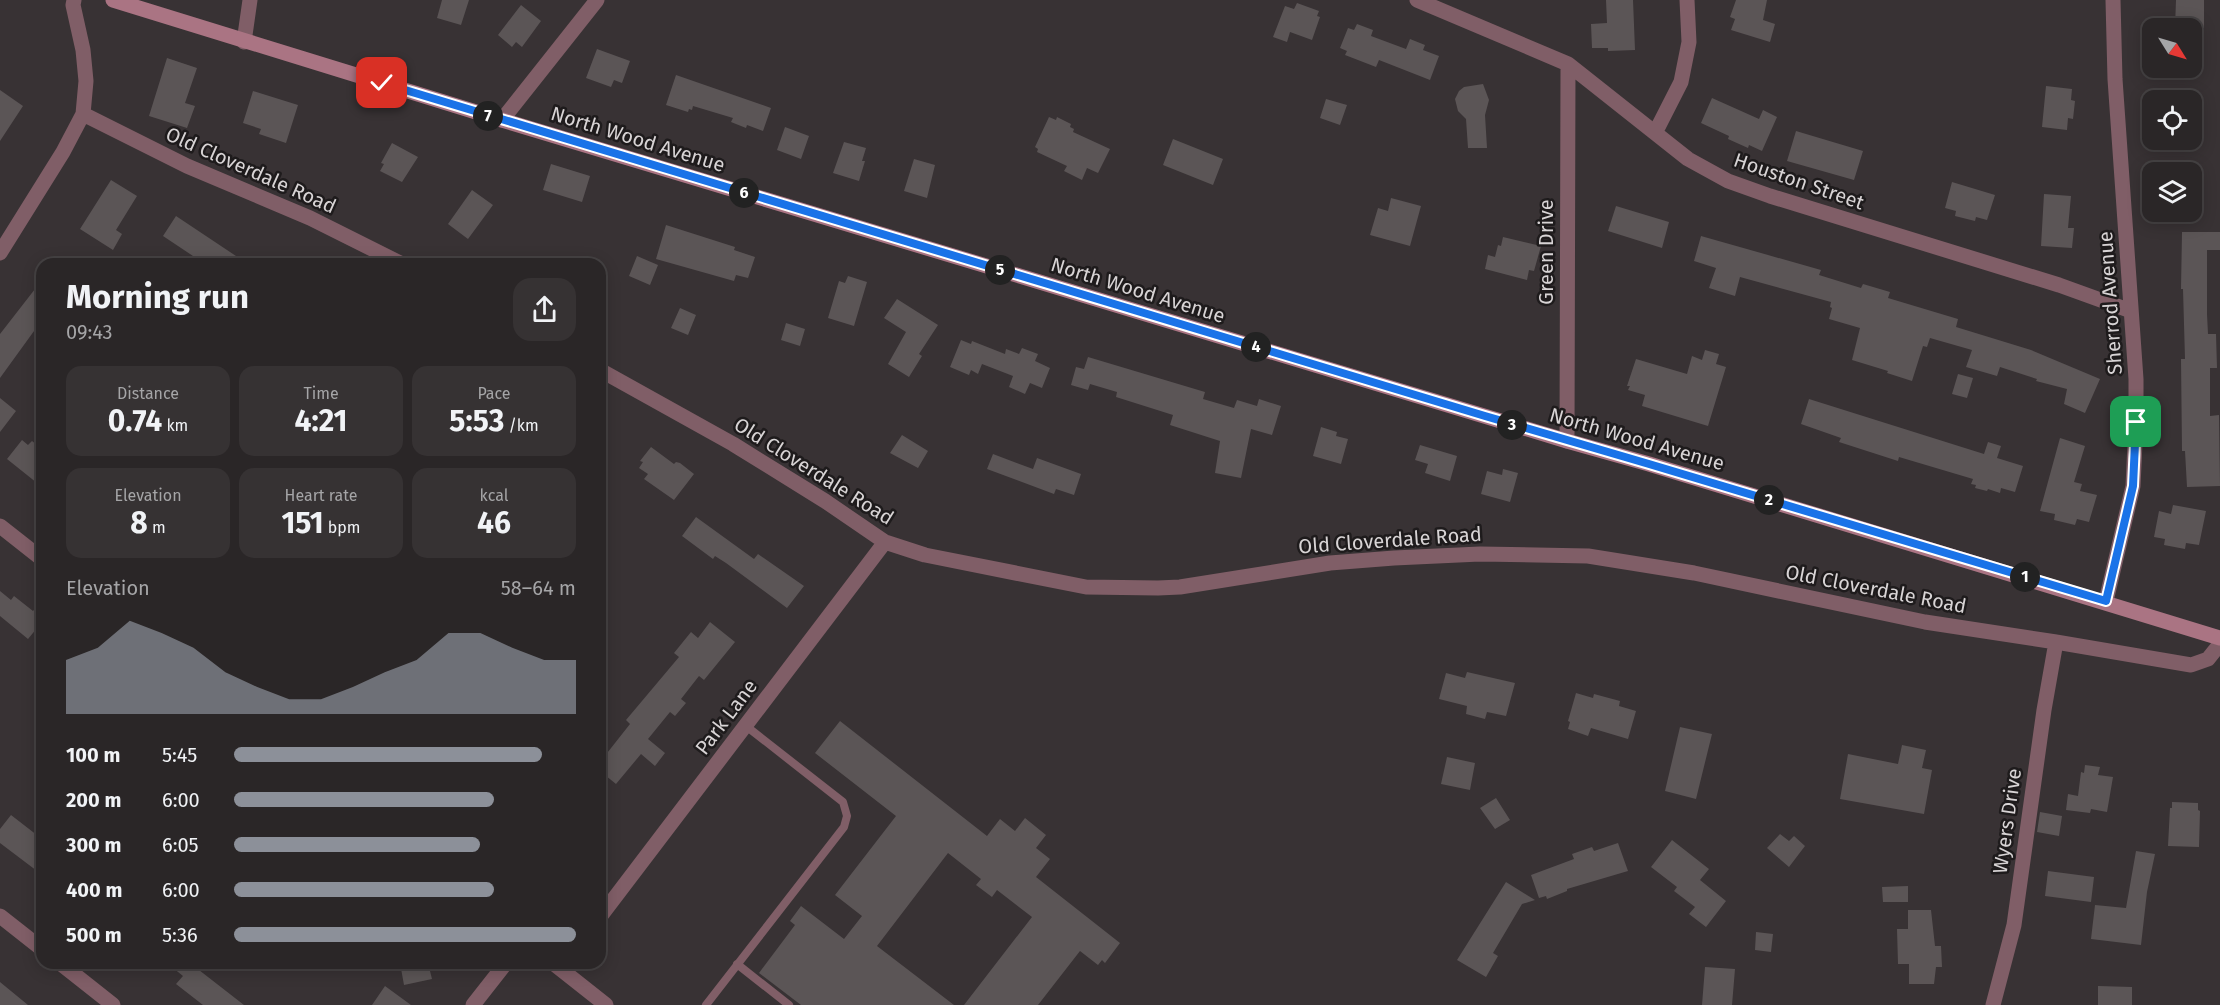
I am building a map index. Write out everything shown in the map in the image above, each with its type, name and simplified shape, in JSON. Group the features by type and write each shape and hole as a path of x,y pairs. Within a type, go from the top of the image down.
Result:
{"main road":[{"name":"North Wood Avenue","path":"113,0 502,120 2106,601 2220,638"}],"street":[{"path":"0,253 63,152 82,114 86,81 74,0"},
{"path":"244,42 250,0"},
{"path":"502,120 597,0"},
{"name":"Houston Street","path":"1417,0 1568,64 1688,159 1739,185 2059,285 2131,311"},
{"path":"1655,133 1681,82 1689,42 1687,0"},
{"name":"Sherrod Avenue","path":"2106,601 2133,486 2136,422 2115,79 2113,0"},
{"name":"Green Drive","path":"1567,441 1568,64"},
{"name":"Old Cloverdale Road","path":"82,114 187,166 310,218 390,258"},
{"name":"Old Cloverdale Road","path":"606,373 733,444 825,501 885,543 925,555 1086,587 1180,587 1330,563 1394,558 1480,554 1588,556 1694,573 1925,622 2191,665 2208,659 2220,644"},
{"path":"0,526 36,554"},
{"name":"Park Lane","path":"606,909 885,543"},
{"name":"Wyers Drive","path":"1993,1005 2014,925 2044,710 2056,642"},
{"path":"0,916 36,944"},
{"path":"67,969 112,1005"},
{"path":"473,1005 501,969"},
{"path":"564,969 606,1005"}],"lane":[{"path":"706,1005 844,827 847,816 843,802 746,726"},
{"path":"737,964 789,1005"}],"building":[{"path":"442,0 469,0 461,25 437,18"},
{"path":"1606,0 1633,0 1635,50 1608,51 1608,48 1592,48 1591,24 1607,23"},
{"path":"1736,0 1767,0 1763,20 1775,24 1770,42 1731,30 1735,19 1730,17"},
{"path":"2176,0 2204,0 2204,28 2202,28 2202,18 2175,18"},
{"path":"1297,3 1319,11 1317,16 1320,17 1312,40 1290,32 1287,42 1273,37 1285,6 1294,9"},
{"path":"521,5 541,21 522,47 516,42 512,47 498,35"},
{"path":"1357,24 1373,30 1371,36 1406,49 1410,39 1425,45 1423,50 1439,56 1430,80 1379,60 1376,67 1345,55 1347,51 1340,48 1348,28 1354,30"},
{"path":"597,49 630,61 622,83 614,80 611,87 586,78"},
{"path":"167,58 197,68 185,103 195,106 187,128 149,116"},
{"path":"676,75 771,108 763,131 747,125 746,128 731,122 733,118 693,106 688,112 666,105"},
{"path":"1483,84 1489,100 1485,115 1487,148 1468,148 1466,119 1458,111 1455,99 1464,87"},
{"path":"2046,86 2072,89 2071,100 2075,101 2073,119 2068,118 2067,130 2042,127"},
{"path":"0,90 23,106 0,141"},
{"path":"253,91 298,105 286,143 259,134 261,129 243,123"},
{"path":"1712,98 1759,119 1763,110 1777,117 1762,151 1749,145 1748,148 1728,139 1729,136 1701,123"},
{"path":"1326,99 1347,105 1340,125 1320,118"},
{"path":"1049,117 1056,120 1057,117 1071,124 1073,132 1110,149 1098,173 1087,168 1082,180 1064,171 1067,166 1037,152 1038,149 1035,147"},
{"path":"785,127 809,136 801,159 777,150"},
{"path":"1796,131 1863,151 1854,180 1787,161"},
{"path":"1173,139 1223,159 1213,185 1163,165"},
{"path":"844,142 866,148 859,181 833,173"},
{"path":"392,143 418,157 402,182 380,171 384,164 381,163"},
{"path":"914,159 935,165 927,198 904,191"},
{"path":"551,164 590,176 582,202 543,190"},
{"path":"111,180 137,196 116,230 122,234 113,250 80,229"},
{"path":"1952,182 1995,195 1987,220 1976,217 1975,221 1955,216 1956,211 1945,208"},
{"path":"472,190 493,205 468,239 448,224"},
{"path":"2044,194 2071,196 2068,228 2074,228 2072,248 2041,246"},
{"path":"1391,198 1421,206 1410,246 1370,235 1378,208 1388,211"},
{"path":"1616,206 1669,222 1662,248 1608,231"},
{"path":"176,216 239,258 196,258 163,236"},
{"path":"666,225 735,247 734,250 755,257 748,278 736,275 734,281 656,259"},
{"path":"2182,232 2220,232 2220,250 2207,250 2207,314 2208,334 2216,334 2217,368 2210,368 2210,416 2219,415 2220,486 2187,487 2185,451 2182,451 2181,359 2185,359 2183,289 2181,289"},
{"path":"1701,236 1821,270 1819,275 1861,288 1863,284 1890,292 1888,298 1958,319 1956,327 2031,350 2100,379 2085,413 2064,404 2067,389 2036,381 2037,379 2000,367 1997,376 1966,367 1972,350 1930,338 1927,347 1923,346 1912,381 1887,373 1888,371 1852,360 1860,328 1829,319 1831,302 1740,277 1735,296 1709,288 1716,268 1694,261"},
{"path":"1503,237 1541,246 1534,271 1529,270 1527,280 1485,269 1488,255 1495,257"},
{"path":"637,256 658,265 650,285 629,276"},
{"path":"848,276 867,282 854,326 828,318 839,281 845,283"},
{"path":"36,288 36,328 0,378 0,334"},
{"path":"897,299 938,325 919,354 922,356 909,377 888,364 906,332 884,318"},
{"path":"680,308 696,315 688,335 671,328"},
{"path":"786,323 805,329 800,346 781,340"},
{"path":"961,340 971,344 972,341 1005,354 1006,349 1019,354 1022,348 1038,354 1035,361 1050,368 1042,388 1030,383 1025,394 1009,387 1013,376 982,364 978,374 971,370 969,375 950,367"},
{"path":"1705,350 1719,354 1716,364 1726,367 1708,426 1642,406 1645,395 1628,390 1630,386 1627,386 1636,359 1687,374 1692,356 1702,360"},
{"path":"1088,357 1205,392 1203,399 1234,408 1237,400 1257,406 1259,399 1281,406 1272,435 1251,429 1241,478 1215,473 1220,441 1170,425 1173,415 1116,397 1117,392 1090,384 1088,390 1071,385 1076,367 1084,369"},
{"path":"1958,374 1973,378 1967,398 1952,394"},
{"path":"0,398 16,411 0,432"},
{"path":"1809,399 1984,454 1988,442 2001,446 1997,458 2023,466 2015,492 2001,488 2000,493 1975,488 1976,485 1971,484 1973,479 1899,457 1898,461 1839,442 1841,438 1801,424"},
{"path":"1321,427 1337,432 1336,436 1348,439 1341,464 1313,456"},
{"path":"902,435 928,451 918,468 890,453"},
{"path":"2060,438 2085,446 2074,482 2082,484 2080,491 2097,495 2089,522 2077,519 2075,525 2054,520 2055,514 2040,511"},
{"path":"22,440 28,445 32,441 36,444 36,482 7,459"},
{"path":"1420,445 1457,456 1450,481 1425,473 1428,464 1415,460"},
{"path":"651,447 674,464 680,463 694,474 674,500 644,479 648,474 639,468 643,462 640,461"},
{"path":"993,454 1033,469 1037,458 1081,474 1074,495 1056,489 1054,494 987,469"},
{"path":"1503,469 1518,473 1510,502 1481,494 1487,471 1502,475"},
{"path":"2173,505 2206,511 2199,545 2186,543 2185,549 2164,545 2165,539 2154,537 2159,511 2171,514"},
{"path":"696,517 754,559 758,554 804,586 787,608 726,563 715,556 713,559 682,536"},
{"path":"0,591 11,600 14,596 33,611 36,607 36,629 28,639 0,616"},
{"path":"710,622 735,642 704,680 699,676 681,699 686,703 675,716 670,712 648,739 665,753 655,766 641,754 616,784 606,776 606,754 630,724 626,720 679,657 674,653 691,632 698,638"},
{"path":"1467,672 1515,683 1506,716 1487,712 1485,719 1466,714 1467,706 1439,699 1446,673 1465,678"},
{"path":"1576,693 1593,698 1594,694 1620,701 1619,706 1636,711 1628,739 1591,728 1588,736 1568,729"},
{"path":"840,721 987,836 1000,819 1015,831 1025,818 1046,835 1036,848 1050,859 1036,877 1120,943 1105,963 1102,960 1098,965 1080,951 1038,1005 964,1005 1032,917 997,890 992,897 976,885 981,879 948,853 877,946 954,1005 801,1005 759,973 795,925 790,921 801,906 844,939 862,916 835,895 896,816 815,753"},
{"path":"1680,727 1712,734 1696,799 1665,791"},
{"path":"1902,745 1926,750 1922,768 1932,770 1924,814 1840,799 1848,754 1898,764"},
{"path":"1447,757 1475,763 1470,790 1441,784"},
{"path":"2085,765 2100,767 2098,775 2113,777 2107,812 2091,809 2090,813 2066,810 2068,794 2078,796 2081,772 2084,773"},
{"path":"1496,798 1510,820 1495,829 1480,808"},
{"path":"2172,802 2198,803 2200,811 2199,847 2168,846"},
{"path":"2040,812 2062,816 2059,836 2037,832"},
{"path":"11,815 36,834 36,870 0,843 0,829"},
{"path":"1780,834 1789,841 1794,836 1805,846 1789,867 1767,848"},
{"path":"1672,840 1709,869 1700,880 1726,901 1706,927 1689,914 1695,907 1674,891 1677,887 1651,867"},
{"path":"1618,843 1628,871 1567,889 1547,899 1546,896 1539,898 1531,875 1574,859 1572,854 1592,847 1594,851"},
{"path":"2136,851 2155,854 2147,892 2141,945 2091,939 2095,905 2126,908"},
{"path":"2048,871 2094,877 2091,902 2045,896"},
{"path":"1506,882 1535,900 1522,904 1493,953 1498,956 1486,977 1457,960"},
{"path":"1908,886 1908,902 1883,902 1882,887"},
{"path":"1908,910 1931,910 1935,946 1941,946 1942,967 1936,967 1934,984 1909,984 1909,964 1898,964 1897,929 1908,929"},
{"path":"1756,932 1773,934 1771,952 1755,950"},
{"path":"1705,967 1735,969 1732,1005 1702,1005"},
{"path":"174,969 198,969 244,1005 203,1005 176,984 183,976"},
{"path":"401,969 430,969 432,979 404,985"},
{"path":"0,982 28,1005 0,1005"},
{"path":"385,986 411,1005 372,1005"},
{"path":"2098,986 2132,987 2132,1005 2098,1005"}],"route":[{"path":"382,83 2106,601 2133,486 2136,422"}]}
